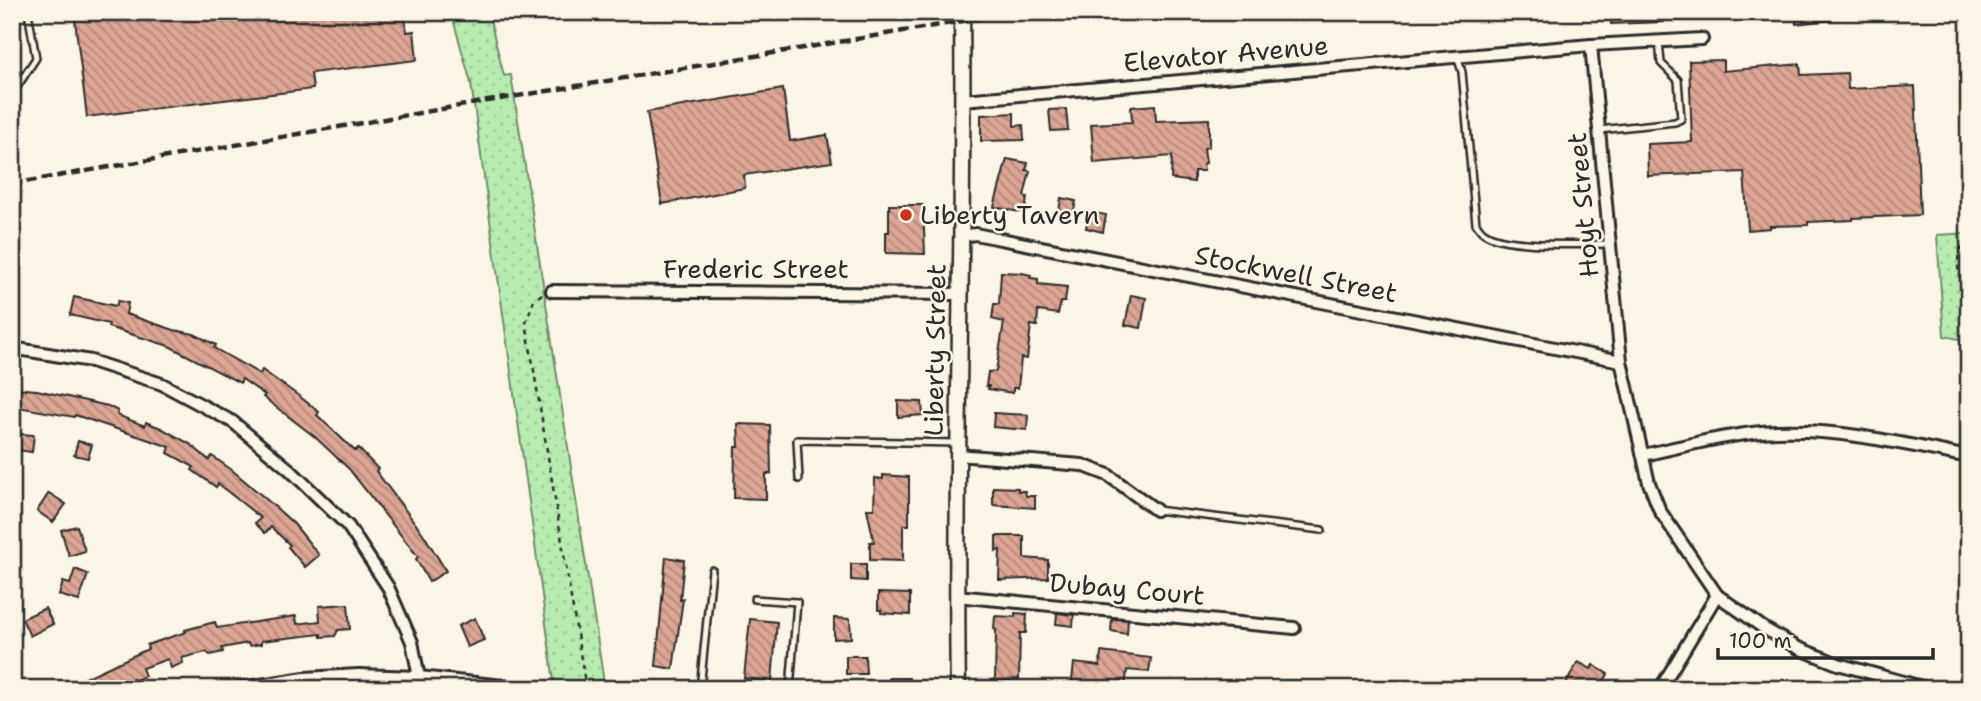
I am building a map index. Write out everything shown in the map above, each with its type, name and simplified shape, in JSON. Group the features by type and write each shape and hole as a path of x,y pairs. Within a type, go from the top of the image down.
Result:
{"street":[{"name":"Liberty Street","path":"958,689 956,596 962,236 962,12"},
{"name":"Elevator Avenue","path":"963,100 1591,44 1702,38"},
{"name":"Hoyt Street","path":"1591,44 1621,361 1650,483 1660,510 1717,595"},
{"name":"Stockwell Street","path":"962,236 975,234 1621,361"},
{"name":"Frederic Street","path":"552,291 960,293"},
{"path":"12,348 90,361 162,384 233,422 290,470 348,526 388,587 412,642 419,677"},
{"path":"1644,455 1734,435 1777,431 1859,435 1969,457"},
{"path":"957,449 1082,465 1108,475 1156,510"},
{"path":"1660,689 1717,595 1765,629 1798,648 1908,687 1929,689"},
{"name":"Dubay Court","path":"956,596 1294,628"},
{"path":"234,689 306,678 358,675 419,677 439,684 533,689"}],"lane":[{"path":"12,88 17,87 36,58 28,12"},
{"path":"1599,130 1675,122 1681,119 1678,80 1661,63 1659,41"},
{"path":"1457,56 1462,72 1476,223 1484,234 1498,239 1529,243 1610,244"},
{"path":"799,479 797,440 957,449"},
{"path":"1156,510 1322,530"},
{"path":"700,689 712,570"},
{"path":"754,599 797,602 790,689"}],"path":[{"path":"1969,239 1958,253 1957,264 1969,299"},
{"path":"552,291 534,300 526,322 586,689"}],"green space":[{"path":"451,12 488,12 504,76 511,75 605,689 555,689 471,83"},
{"path":"1969,233 1969,341 1944,336 1937,235"}],"building":[{"path":"74,12 404,12 407,32 414,31 417,60 311,73 313,89 87,117"},
{"path":"1611,12 1664,12 1664,22 1611,24"},
{"path":"1795,12 1830,12 1830,20 1796,24"},
{"path":"1723,60 1723,71 1800,64 1801,75 1847,73 1848,89 1915,86 1920,215 1853,218 1748,230 1744,172 1648,176 1647,144 1692,142 1689,61"},
{"path":"783,89 790,141 827,135 832,162 744,175 745,188 662,204 647,112"},
{"path":"1155,105 1156,121 1209,119 1209,147 1204,148 1206,163 1203,164 1204,171 1194,171 1194,182 1171,179 1172,156 1094,163 1091,124 1132,122 1131,107"},
{"path":"1066,109 1068,130 1051,131 1049,110"},
{"path":"1014,113 1014,126 1023,125 1024,140 981,141 981,115"},
{"path":"1007,159 1028,163 1026,170 1030,171 1024,196 1027,197 1025,213 994,207"},
{"path":"1061,198 1076,201 1073,215 1059,212"},
{"path":"889,205 923,205 925,254 886,253"},
{"path":"1089,212 1106,215 1103,232 1086,228"},
{"path":"1001,272 1031,275 1030,278 1038,279 1038,284 1067,287 1065,302 1061,302 1058,314 1038,311 1037,326 1031,325 1027,359 1021,358 1018,388 1013,388 1013,393 988,389 989,386 986,386 988,372 996,371 1004,322 992,319 994,304 999,304"},
{"path":"1131,295 1146,298 1141,328 1125,325"},
{"path":"74,297 116,306 118,301 128,303 126,314 194,334 260,374 262,370 299,396 319,412 317,415 355,451 358,448 378,469 376,471 424,535 446,571 429,582 416,559 418,557 349,469 315,437 263,397 265,395 242,379 240,383 169,346 108,327 109,324 70,315"},
{"path":"12,388 37,390 108,406 118,411 117,415 145,426 146,422 161,428 190,444 209,460 212,456 232,470 294,524 319,555 305,567 288,547 290,545 271,527 265,533 255,523 261,518 218,484 216,487 192,470 194,467 168,453 170,447 75,415 74,417 12,406"},
{"path":"898,401 922,402 923,415 898,417"},
{"path":"994,413 1028,415 1027,430 993,427"},
{"path":"738,424 770,425 771,474 766,474 766,499 734,498 735,447 739,447"},
{"path":"19,434 34,435 32,452 17,450"},
{"path":"78,441 92,445 88,458 74,455"},
{"path":"883,475 909,477 909,525 903,527 903,561 870,560 870,542 874,542 867,509 874,509 875,478 883,479"},
{"path":"993,487 1018,488 1018,491 1025,491 1026,496 1035,496 1035,508 993,505"},
{"path":"49,493 66,504 53,522 37,511"},
{"path":"77,526 85,551 69,556 61,530"},
{"path":"996,536 1024,536 1024,558 1048,560 1048,578 999,580 1000,550 996,551"},
{"path":"666,557 684,560 680,600 683,599 673,669 656,666"},
{"path":"851,564 866,564 866,581 851,580"},
{"path":"75,569 88,574 79,601 59,595 63,582 70,584"},
{"path":"878,593 910,594 910,615 881,613 881,610 878,610"},
{"path":"348,604 350,629 338,630 335,636 321,637 321,634 222,648 223,652 210,655 206,652 182,658 183,663 171,668 168,659 142,668 145,676 110,689 61,689 148,649 147,645 186,632 185,630 215,622 217,628 296,616 297,624 320,621 319,606"},
{"path":"45,608 53,624 30,636 22,619"},
{"path":"1015,613 1027,614 1026,633 1020,633 1019,679 995,681 995,616 1015,617"},
{"path":"1057,613 1074,615 1073,626 1056,624"},
{"path":"475,618 484,640 467,647 458,626"},
{"path":"834,618 850,619 851,638 834,639"},
{"path":"750,619 777,622 772,681 744,678"},
{"path":"1112,619 1128,620 1127,634 1111,631"},
{"path":"1101,652 1151,658 1149,672 1127,670 1125,689 1071,689 1074,663 1100,666"},
{"path":"846,656 865,656 866,674 846,674"},
{"path":"1578,662 1591,669 1593,665 1608,674 1600,689 1563,689"},
{"path":"889,678 909,678 909,689 889,689"}],"railway":[{"path":"12,184 1017,12"}],"place":[{"name":"Liberty Tavern","path":"906,215"}]}
